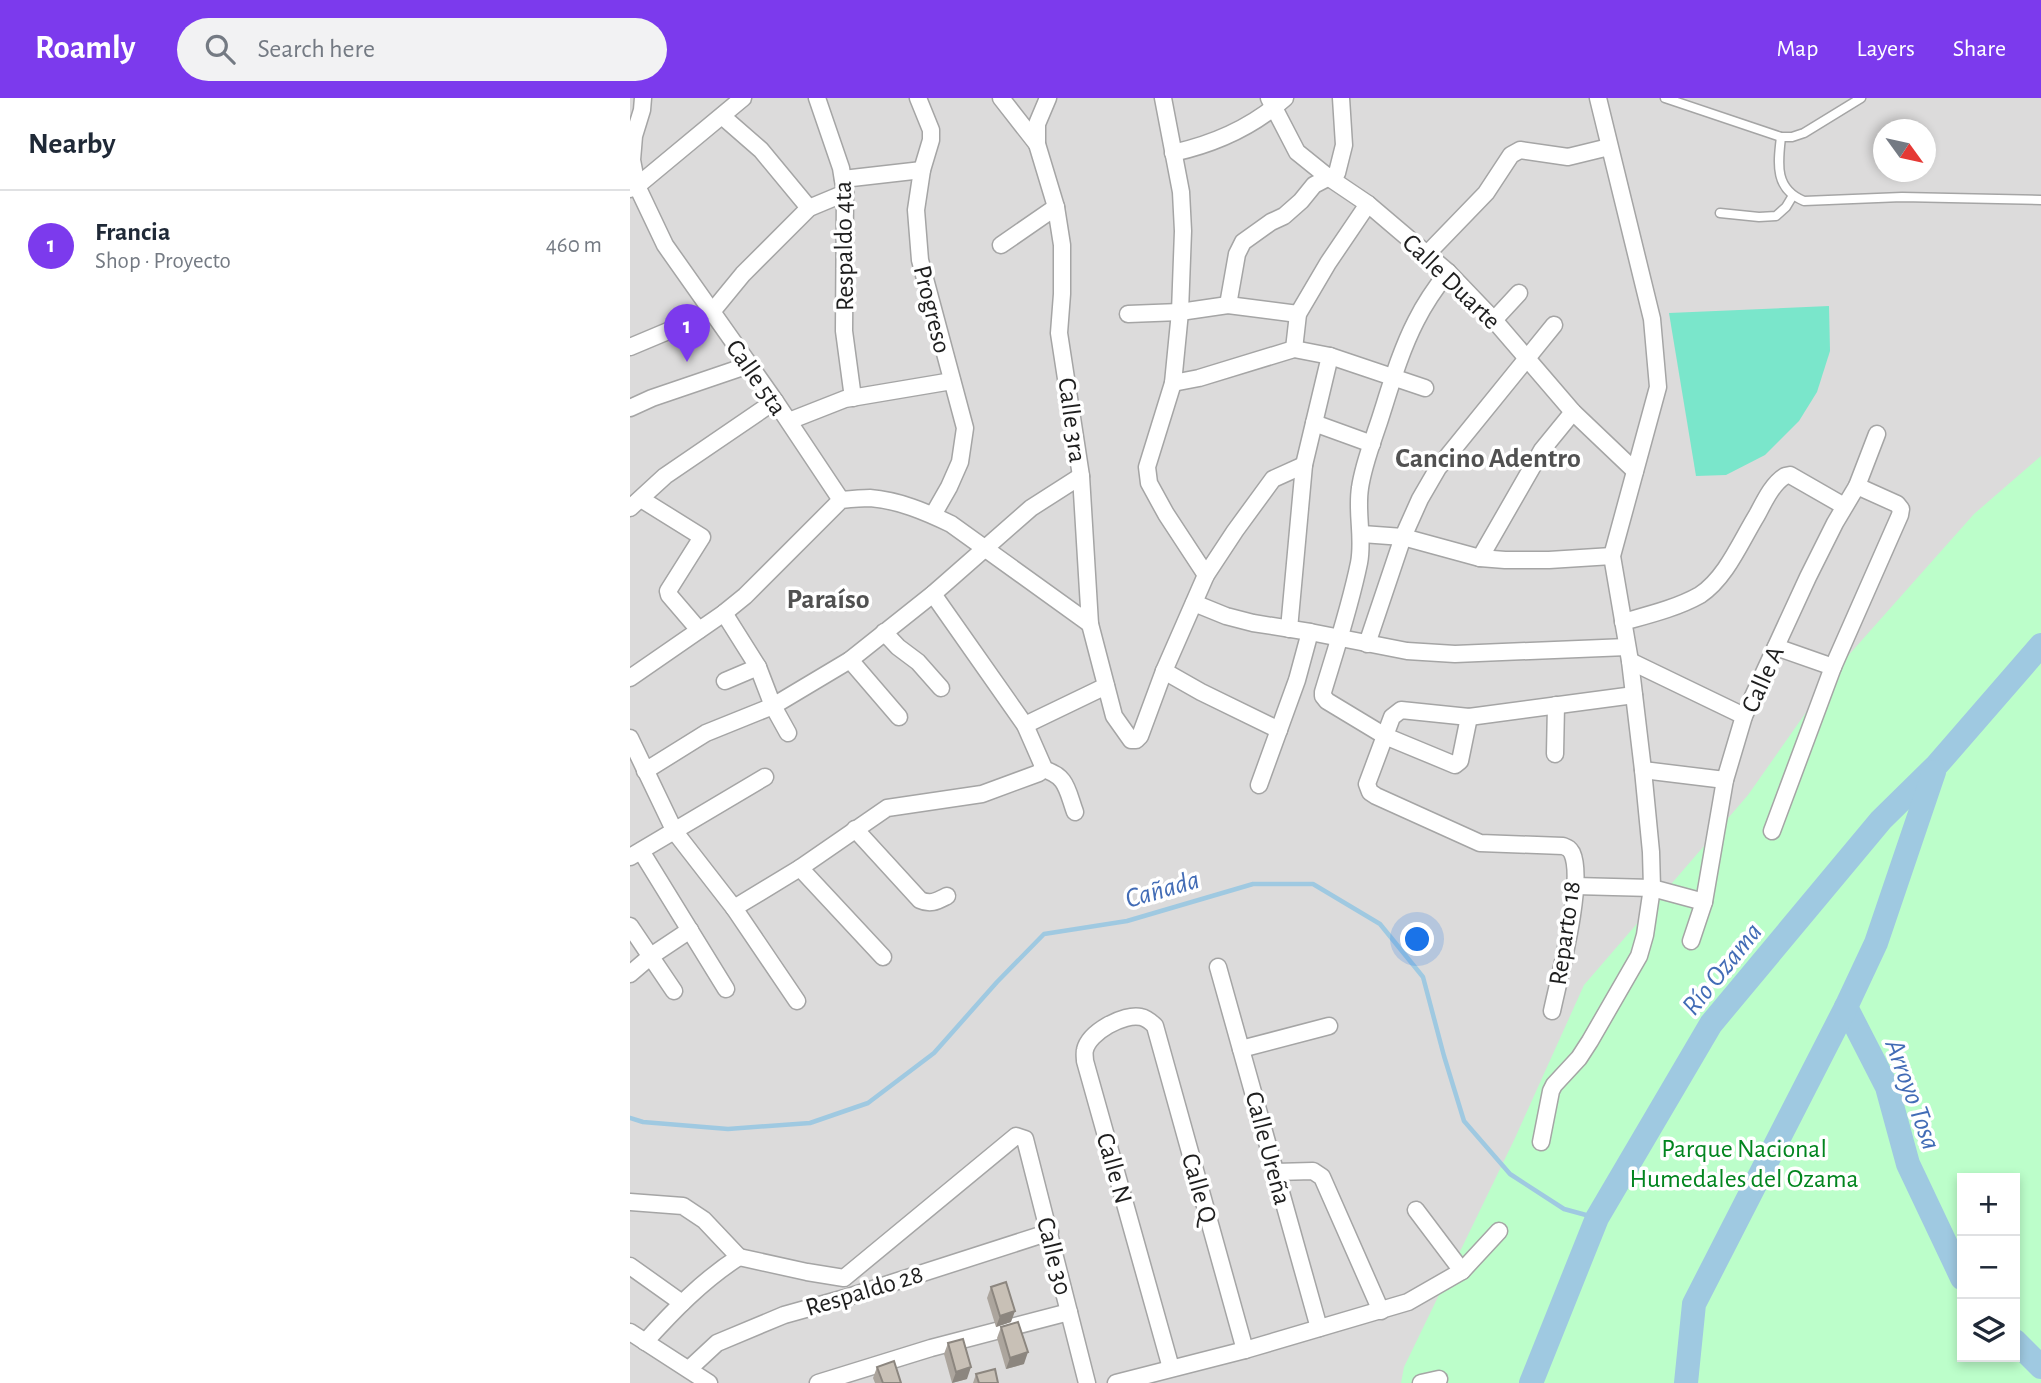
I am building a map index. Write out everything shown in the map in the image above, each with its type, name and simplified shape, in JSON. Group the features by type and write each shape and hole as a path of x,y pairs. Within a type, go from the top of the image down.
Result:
{"street":[{"name":"Calle 5ta","path":"643,98 634,136 633,187 665,245 841,500"},
{"path":"633,187 743,98"},
{"name":"Respaldo 4ta","path":"817,98 841,168 844,186 844,331 853,398"},
{"name":"Progreso","path":"918,98 931,130 916,210 920,260 965,428 960,462 933,515"},
{"path":"1001,98 1037,144"},
{"name":"Calle 3ra","path":"1048,98 1037,124 1037,144 1056,208 1062,245 1059,333 1081,476 1090,624 1114,716 1131,740 1140,736 1164,671"},
{"path":"1163,98 1181,192 1183,231 1180,312 1173,383 1147,467 1149,483 1206,575"},
{"path":"1228,305 1237,254 1243,242 1284,216 1314,185 1337,173 1344,145 1340,98"},
{"path":"1541,1142 1554,1084 1579,1058 1639,956 1645,935 1651,888 1651,852 1643,770 1612,556 1658,387 1652,319 1598,98"},
{"path":"1174,153 1201,147 1223,138 1276,101"},
{"name":"Calle Duarte","path":"1276,101 1297,152 1368,204 1448,272 1494,320 1573,412 1635,471"},
{"path":"722,116 761,150 809,208"},
{"path":"1427,254 1486,193 1516,151 1568,157 1609,147"},
{"path":"630,347 711,313 744,274 809,208 844,186 922,170"},
{"path":"1294,349 1298,314 1368,204"},
{"path":"1001,245 1056,208"},
{"path":"1448,272 1415,322 1372,444 1358,501 1362,534 1359,565 1323,696 1385,736 1455,765 1460,761 1469,717"},
{"path":"1494,320 1519,293"},
{"path":"1128,314 1180,312 1228,305 1298,314"},
{"path":"1367,644 1403,537 1438,468 1554,325"},
{"path":"1173,383 1199,378 1294,349 1330,356 1425,388"},
{"path":"1289,629 1304,465 1330,356"},
{"path":"630,408 749,365"},
{"path":"789,421 845,399 952,381"},
{"path":"699,630 668,591 702,537 636,504 665,477 775,401"},
{"path":"1480,558 1542,450 1573,412"},
{"path":"1314,423 1372,444"},
{"name":"Calle A","path":"1691,941 1704,902 1725,780 1744,716 1813,566 1857,486 1877,434"},
{"path":"1279,730 1164,671 1206,575 1235,531 1273,479 1304,465"},
{"path":"1623,622 1678,604 1700,594 1713,583 1725,568 1772,489 1785,476 1790,475 1844,506"},
{"path":"645,771 706,733 773,706 850,660 933,594 1031,508 1081,476"},
{"path":"1772,831 1833,667 1900,515 1901,509 1897,504 1857,486"},
{"path":"630,678 745,596 841,500 870,498 933,515 951,524 1090,624"},
{"path":"1362,534 1403,537 1480,558 1549,561 1612,556"},
{"path":"933,594 1024,725 1042,769"},
{"path":"1194,603 1226,616 1407,651 1455,654 1628,654 1744,716"},
{"path":"724,613 758,667 773,706 788,733"},
{"path":"884,632 918,662 941,688"},
{"path":"1259,785 1297,680 1310,632"},
{"path":"1776,647 1833,667"},
{"path":"850,660 899,717"},
{"path":"725,681 758,667"},
{"path":"1024,725 1106,686"},
{"path":"1385,736 1392,717 1401,710 1469,717 1634,695"},
{"path":"1555,754 1556,705"},
{"name":"Reparto 18","path":"1385,736 1367,784 1370,792 1376,796 1479,844 1563,846 1573,855 1575,886 1571,922 1552,1011"},
{"path":"630,738 675,832 734,908 797,1001"},
{"path":"1042,769 1056,773 1065,783 1075,812"},
{"path":"734,908 800,868 887,808 982,794 1042,769"},
{"path":"1643,770 1725,780"},
{"path":"726,989 690,930 635,854 765,777"},
{"path":"855,830 920,900 933,903 947,896"},
{"path":"800,868 883,957"},
{"path":"1575,886 1651,888 1704,902"},
{"path":"630,926 674,991"},
{"path":"630,974 690,930"},
{"name":"Calle Ureña","path":"1218,967 1319,1328"},
{"name":"Calle N","path":"1155,1026 1140,1016 1116,1020 1099,1032 1084,1051 1171,1368"},
{"name":"Calle Q","path":"1155,1026 1245,1350"},
{"path":"1241,1049 1329,1026"},
{"name":"Calle 30","path":"844,1278 1016,1136 1025,1139 1087,1383"},
{"path":"1275,1172 1313,1171 1322,1177 1381,1311"},
{"path":"630,1202 682,1206 704,1220 738,1257 844,1278 845,1298"},
{"path":"1416,1210 1462,1271"},
{"path":"1116,1383 1245,1350 1408,1302 1462,1271 1499,1231"},
{"name":"Respaldo 28","path":"689,1369 717,1343 784,1315 1050,1232"},
{"path":"645,1342 716,1271 738,1257"},
{"path":"630,1266 682,1303"},
{"path":"818,1383 931,1348 1069,1312"},
{"path":"630,1332 709,1383"},
{"path":"1421,1383 1438,1379"}],"lane":[{"path":"1665,98 1781,137 1792,138 1861,98"},
{"path":"1781,137 1778,170 1793,197 1804,201 1902,197 2041,200"},
{"path":"1720,213 1776,216 1793,197"}],"shaded area":[{"path":"630,98 2041,98 2041,767 1806,1383 630,1383"}],"green space":[{"path":"1829,306 1830,351 1817,392 1799,421 1765,455 1726,475 1696,476 1669,313"},
{"name":"Parque Nacional Humedales del Ozama","path":"2041,456 2041,1383 1401,1383 1404,1367 1515,1138 1584,985 1748,795 1838,667 1974,514"}],"building":[{"path":"1006,1282 1015,1311 1000,1316 991,1287"},
{"path":"1018,1322 1028,1352 1010,1358 1001,1327"},
{"path":"963,1339 971,1367 956,1372 948,1343"},
{"path":"894,1361 901,1383 883,1383 877,1367"},
{"path":"995,1369 998,1383 979,1383 976,1374"}],"waterway":[{"name":"Río Ozama","path":"1531,1383 1597,1218 1711,1024 1881,820 1936,766 2041,645"},
{"path":"1686,1383 1694,1304 1876,943 1934,772"},
{"name":"Cañada","path":"630,1118 643,1122 728,1129 810,1123 868,1103 934,1053 1044,934 1127,921 1253,884 1313,884 1380,924 1423,977 1464,1121 1510,1174 1564,1209 1597,1218"},
{"name":"Arroyo Tosa","path":"1846,1007 1887,1087 1908,1164 1957,1267"},
{"name":"Arroyo Tosa","path":"2020,1346 2041,1367"}],"place":[{"name":"Francia","path":"687,362"}],"district":[{"name":"Cancino Adentro","path":"1488,457"},
{"name":"Paraíso","path":"828,598"}]}
